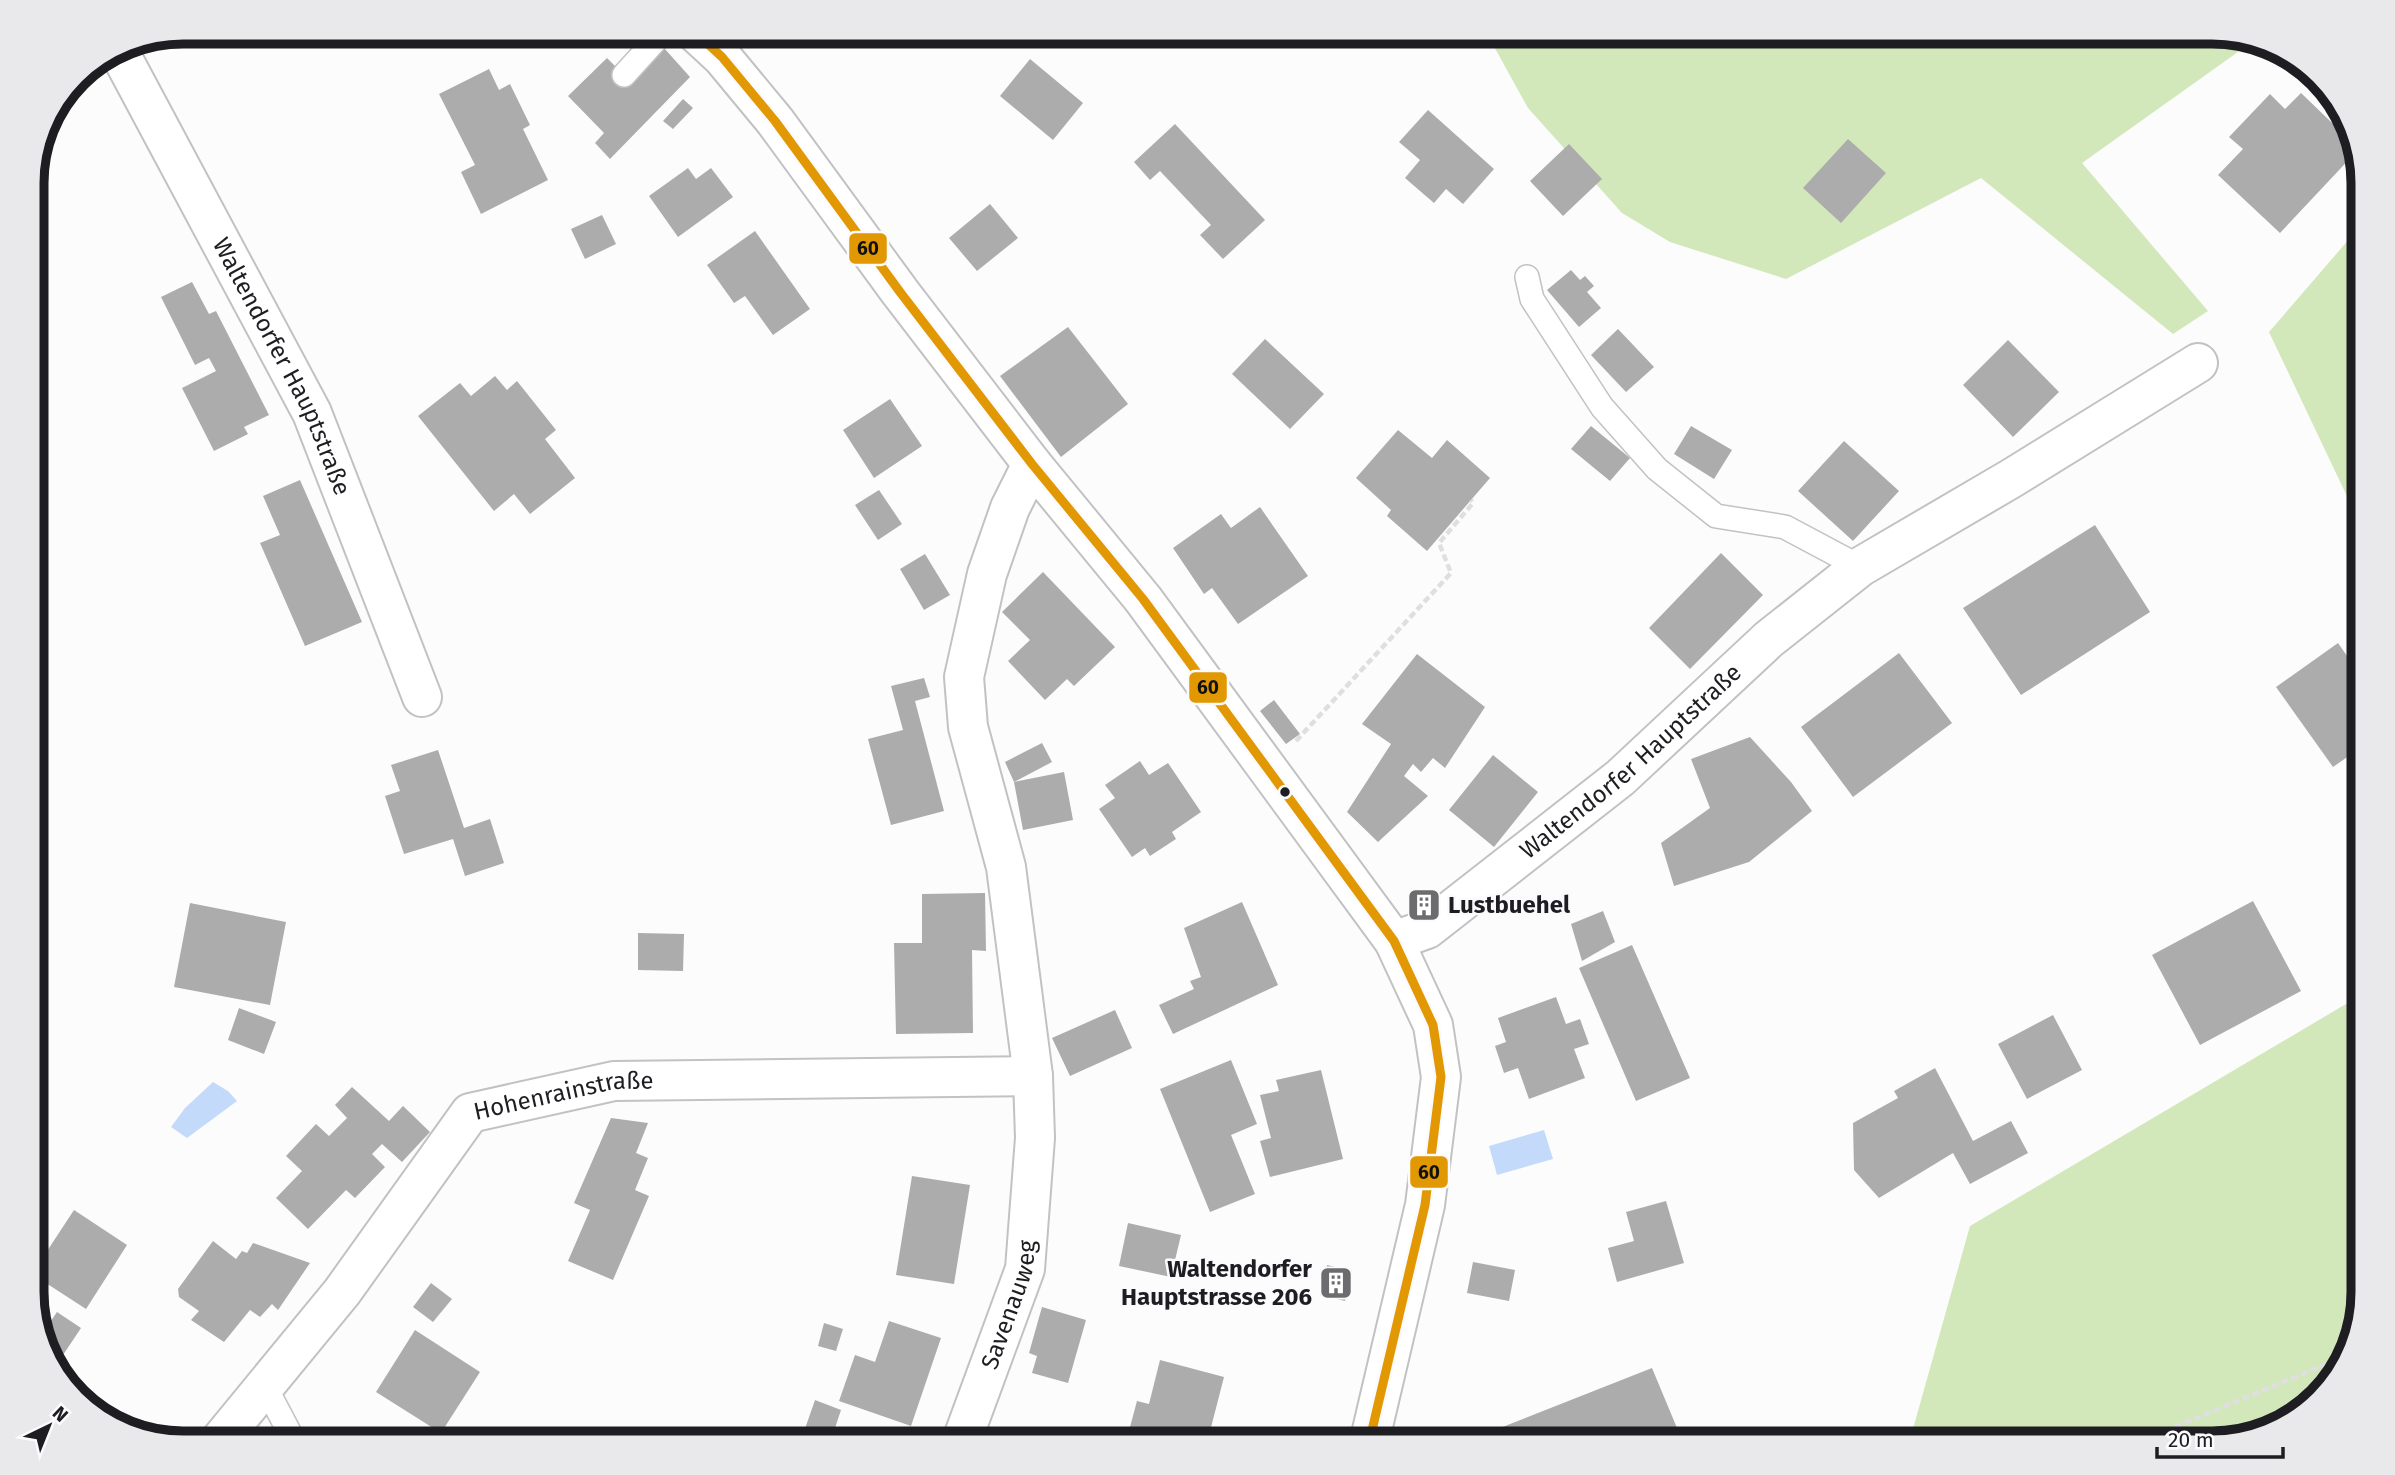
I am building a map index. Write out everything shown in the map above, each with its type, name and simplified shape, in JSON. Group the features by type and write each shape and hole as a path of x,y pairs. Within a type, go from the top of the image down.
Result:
{"street":[{"path":"708,44 775,121 900,292 1032,464 1143,599 1218,697 1394,941 1433,1025 1441,1077 1426,1205 1372,1431"},
{"name":"Waltendorfer Hauptstraße","path":"122,57 312,413 422,697"},
{"name":"Waltendorfer Hauptstraße","path":"1394,941 1427,929 1620,778 1769,639 1860,567 2012,478 2199,363"},
{"name":"Savenauweg","path":"966,1431 1025,1269 1035,1138 1033,1076 1006,867 968,727 964,677 987,574 1010,508 1032,464"},
{"name":"Hohenrainstraße","path":"229,1431 342,1292 470,1113 614,1080 1033,1076"}],"lane":[{"path":"624,75 652,44"},
{"path":"1527,277 1532,299 1602,407 1657,469 1716,516 1785,527 1860,567"},
{"path":"265,1386 288,1431"}],"path":[{"path":"1289,748 1451,573 1439,543 1473,503 1471,500"},
{"path":"2167,1431 2333,1361"}],"green space":[{"path":"1493,44 2213,44 2244,47 2082,163 2208,311 2173,334 1981,178 1786,279 1670,242 1622,213 1528,108"},
{"path":"2351,237 2351,505 2269,332"},
{"path":"2351,1001 2350,1311 2341,1346 2323,1377 2311,1391 2282,1413 2248,1427 2213,1431 1912,1431 1970,1226"}],"water":[{"path":"213,1082 228,1091 237,1101 187,1138 171,1127 185,1108"},
{"path":"1544,1130 1553,1159 1497,1175 1489,1146"}],"building":[{"path":"664,48 690,77 610,159 595,143 604,133 568,96 607,58 630,81"},
{"path":"1030,59 1083,103 1053,140 1000,96"},
{"path":"489,69 499,90 510,84 530,125 523,129 548,180 481,214 461,172 475,165 439,94"},
{"path":"2301,93 2342,132 2349,159 2280,233 2218,175 2243,149 2229,137 2270,94 2285,109"},
{"path":"683,99 693,108 673,129 663,121"},
{"path":"1428,110 1494,169 1463,204 1446,189 1434,203 1405,178 1420,160 1399,142"},
{"path":"1175,124 1265,220 1223,259 1200,235 1211,225 1160,171 1150,180 1134,162"},
{"path":"1848,139 1886,173 1841,223 1803,188"},
{"path":"1569,144 1602,179 1563,216 1530,181"},
{"path":"688,168 696,179 711,168 733,197 678,237 649,196"},
{"path":"990,204 1018,238 977,271 949,238"},
{"path":"602,215 616,244 585,259 571,229"},
{"path":"755,231 810,309 773,335 745,296 734,303 707,265"},
{"path":"1571,270 1580,280 1585,276 1594,286 1587,292 1601,308 1579,327 1547,290"},
{"path":"192,282 209,314 216,311 269,415 244,427 248,434 214,451 182,388 216,371 209,358 195,365 161,297"},
{"path":"1068,327 1128,404 1061,457 1000,376"},
{"path":"1618,329 1654,367 1626,392 1591,355"},
{"path":"1265,339 1324,394 1290,429 1232,374"},
{"path":"2008,340 2059,392 2013,437 1963,385"},
{"path":"495,376 507,390 517,381 556,430 545,439 575,478 530,514 514,494 494,511 418,416 460,383 471,396"},
{"path":"890,399 922,446 874,478 843,430"},
{"path":"1591,426 1630,458 1610,481 1571,449"},
{"path":"1691,426 1732,450 1714,479 1674,454"},
{"path":"1398,430 1432,458 1447,440 1490,478 1427,551 1387,516 1391,510 1356,478"},
{"path":"1844,441 1899,491 1853,541 1798,491"},
{"path":"300,480 362,622 305,646 260,543 280,535 263,496"},
{"path":"879,490 902,524 878,540 855,505"},
{"path":"1260,507 1308,576 1238,624 1212,588 1204,594 1173,548 1221,514 1231,528"},
{"path":"2095,525 2150,612 2021,695 1963,608"},
{"path":"1721,553 1763,595 1690,669 1649,628"},
{"path":"925,554 950,595 924,610 900,569"},
{"path":"1043,572 1115,647 1074,686 1067,679 1045,700 1008,661 1030,640 1002,612"},
{"path":"2338,643 2351,662 2351,754 2333,767 2276,687"},
{"path":"1899,653 1952,723 1853,797 1801,727"},
{"path":"1417,654 1485,707 1445,768 1433,758 1421,772 1413,764 1404,776 1428,796 1378,842 1347,812 1391,744 1362,724"},
{"path":"924,678 930,697 915,701 944,811 891,825 868,739 903,730 891,686"},
{"path":"1274,700 1300,734 1286,744 1260,711"},
{"path":"1750,737 1791,782 1812,811 1749,862 1674,886 1661,843 1710,808 1691,759"},
{"path":"1042,743 1052,762 1014,782 1005,762"},
{"path":"438,750 464,828 490,819 504,863 465,876 453,839 404,854 385,796 400,791 391,765"},
{"path":"1493,755 1538,792 1494,847 1449,810"},
{"path":"1140,761 1149,775 1168,763 1201,812 1172,832 1176,839 1150,856 1145,848 1132,857 1099,809 1115,798 1105,785"},
{"path":"1064,772 1073,820 1023,830 1014,782"},
{"path":"985,893 986,951 972,950 973,1033 896,1034 894,943 922,943 922,894"},
{"name":"Lustbuehel","path":"1423,893 1436,906 1425,918 1412,905"},
{"path":"2253,901 2301,991 2200,1045 2152,955"},
{"path":"1242,902 1278,985 1173,1034 1159,1005 1194,989 1190,981 1201,977 1184,928"},
{"path":"190,903 286,922 270,1005 174,987"},
{"path":"1603,911 1615,942 1582,961 1571,924"},
{"path":"638,933 684,934 683,971 638,970"},
{"path":"1632,945 1690,1078 1636,1101 1579,968"},
{"path":"1556,997 1566,1024 1580,1019 1589,1044 1574,1049 1585,1078 1529,1099 1518,1068 1504,1073 1495,1046 1506,1042 1498,1018"},
{"path":"239,1008 276,1022 264,1054 228,1040"},
{"path":"1115,1010 1132,1048 1070,1076 1052,1038"},
{"path":"2053,1015 2082,1070 2027,1099 1998,1044"},
{"path":"1231,1060 1257,1124 1231,1135 1255,1194 1210,1212 1160,1089"},
{"path":"1935,1068 1973,1141 2011,1121 2028,1153 1970,1184 1953,1153 1879,1198 1854,1170 1853,1123 1898,1098 1894,1091"},
{"path":"1321,1070 1343,1159 1270,1177 1260,1141 1271,1138 1260,1095 1279,1091 1276,1080"},
{"path":"352,1087 389,1121 403,1106 430,1132 402,1162 382,1144 372,1154 385,1167 355,1198 346,1190 308,1229 276,1198 302,1171 286,1156 316,1124 329,1136 347,1118 335,1105"},
{"path":"611,1118 648,1123 636,1153 648,1158 635,1190 649,1196 613,1280 568,1261 590,1210 574,1203"},
{"path":"912,1176 970,1185 954,1284 896,1275"},
{"path":"1666,1201 1684,1263 1617,1282 1608,1248 1634,1241 1626,1212"},
{"path":"74,1210 127,1245 86,1309 44,1282 44,1256"},
{"path":"1128,1223 1181,1235 1171,1277 1119,1266"},
{"path":"213,1241 236,1259 242,1251 247,1253 253,1243 310,1263 278,1310 272,1304 260,1317 250,1310 224,1342 191,1320 199,1311 179,1297 178,1289"},
{"path":"1473,1262 1515,1270 1509,1301 1467,1293"},
{"name":"Waltendorfer Hauptstrasse 206","path":"1327,1265 1352,1271 1345,1301 1320,1295"},
{"path":"431,1283 452,1299 433,1322 413,1307"},
{"path":"1042,1307 1086,1320 1068,1383 1032,1373 1037,1356 1029,1353"},
{"path":"57,1312 81,1328 61,1359 51,1337 48,1326"},
{"path":"889,1321 941,1338 911,1426 839,1401 855,1355 875,1362"},
{"path":"824,1323 843,1329 836,1351 818,1346"},
{"path":"415,1330 480,1372 442,1431 438,1431 376,1392"},
{"path":"1160,1360 1224,1377 1210,1431 1129,1431 1137,1401 1149,1404"},
{"path":"1652,1368 1677,1428 1669,1431 1492,1431"},
{"path":"815,1400 841,1410 834,1431 804,1431"}],"transit line":[{"name":"60","path":"708,44 775,121 900,292 1032,464 1143,599 1394,941 1433,1025 1441,1077 1425,1205 1372,1431"}],"place":[{"name":"Lustbuehel","path":"1424,905"},
{"name":"Waltendorfer Hauptstrasse 206","path":"1336,1283"}]}
